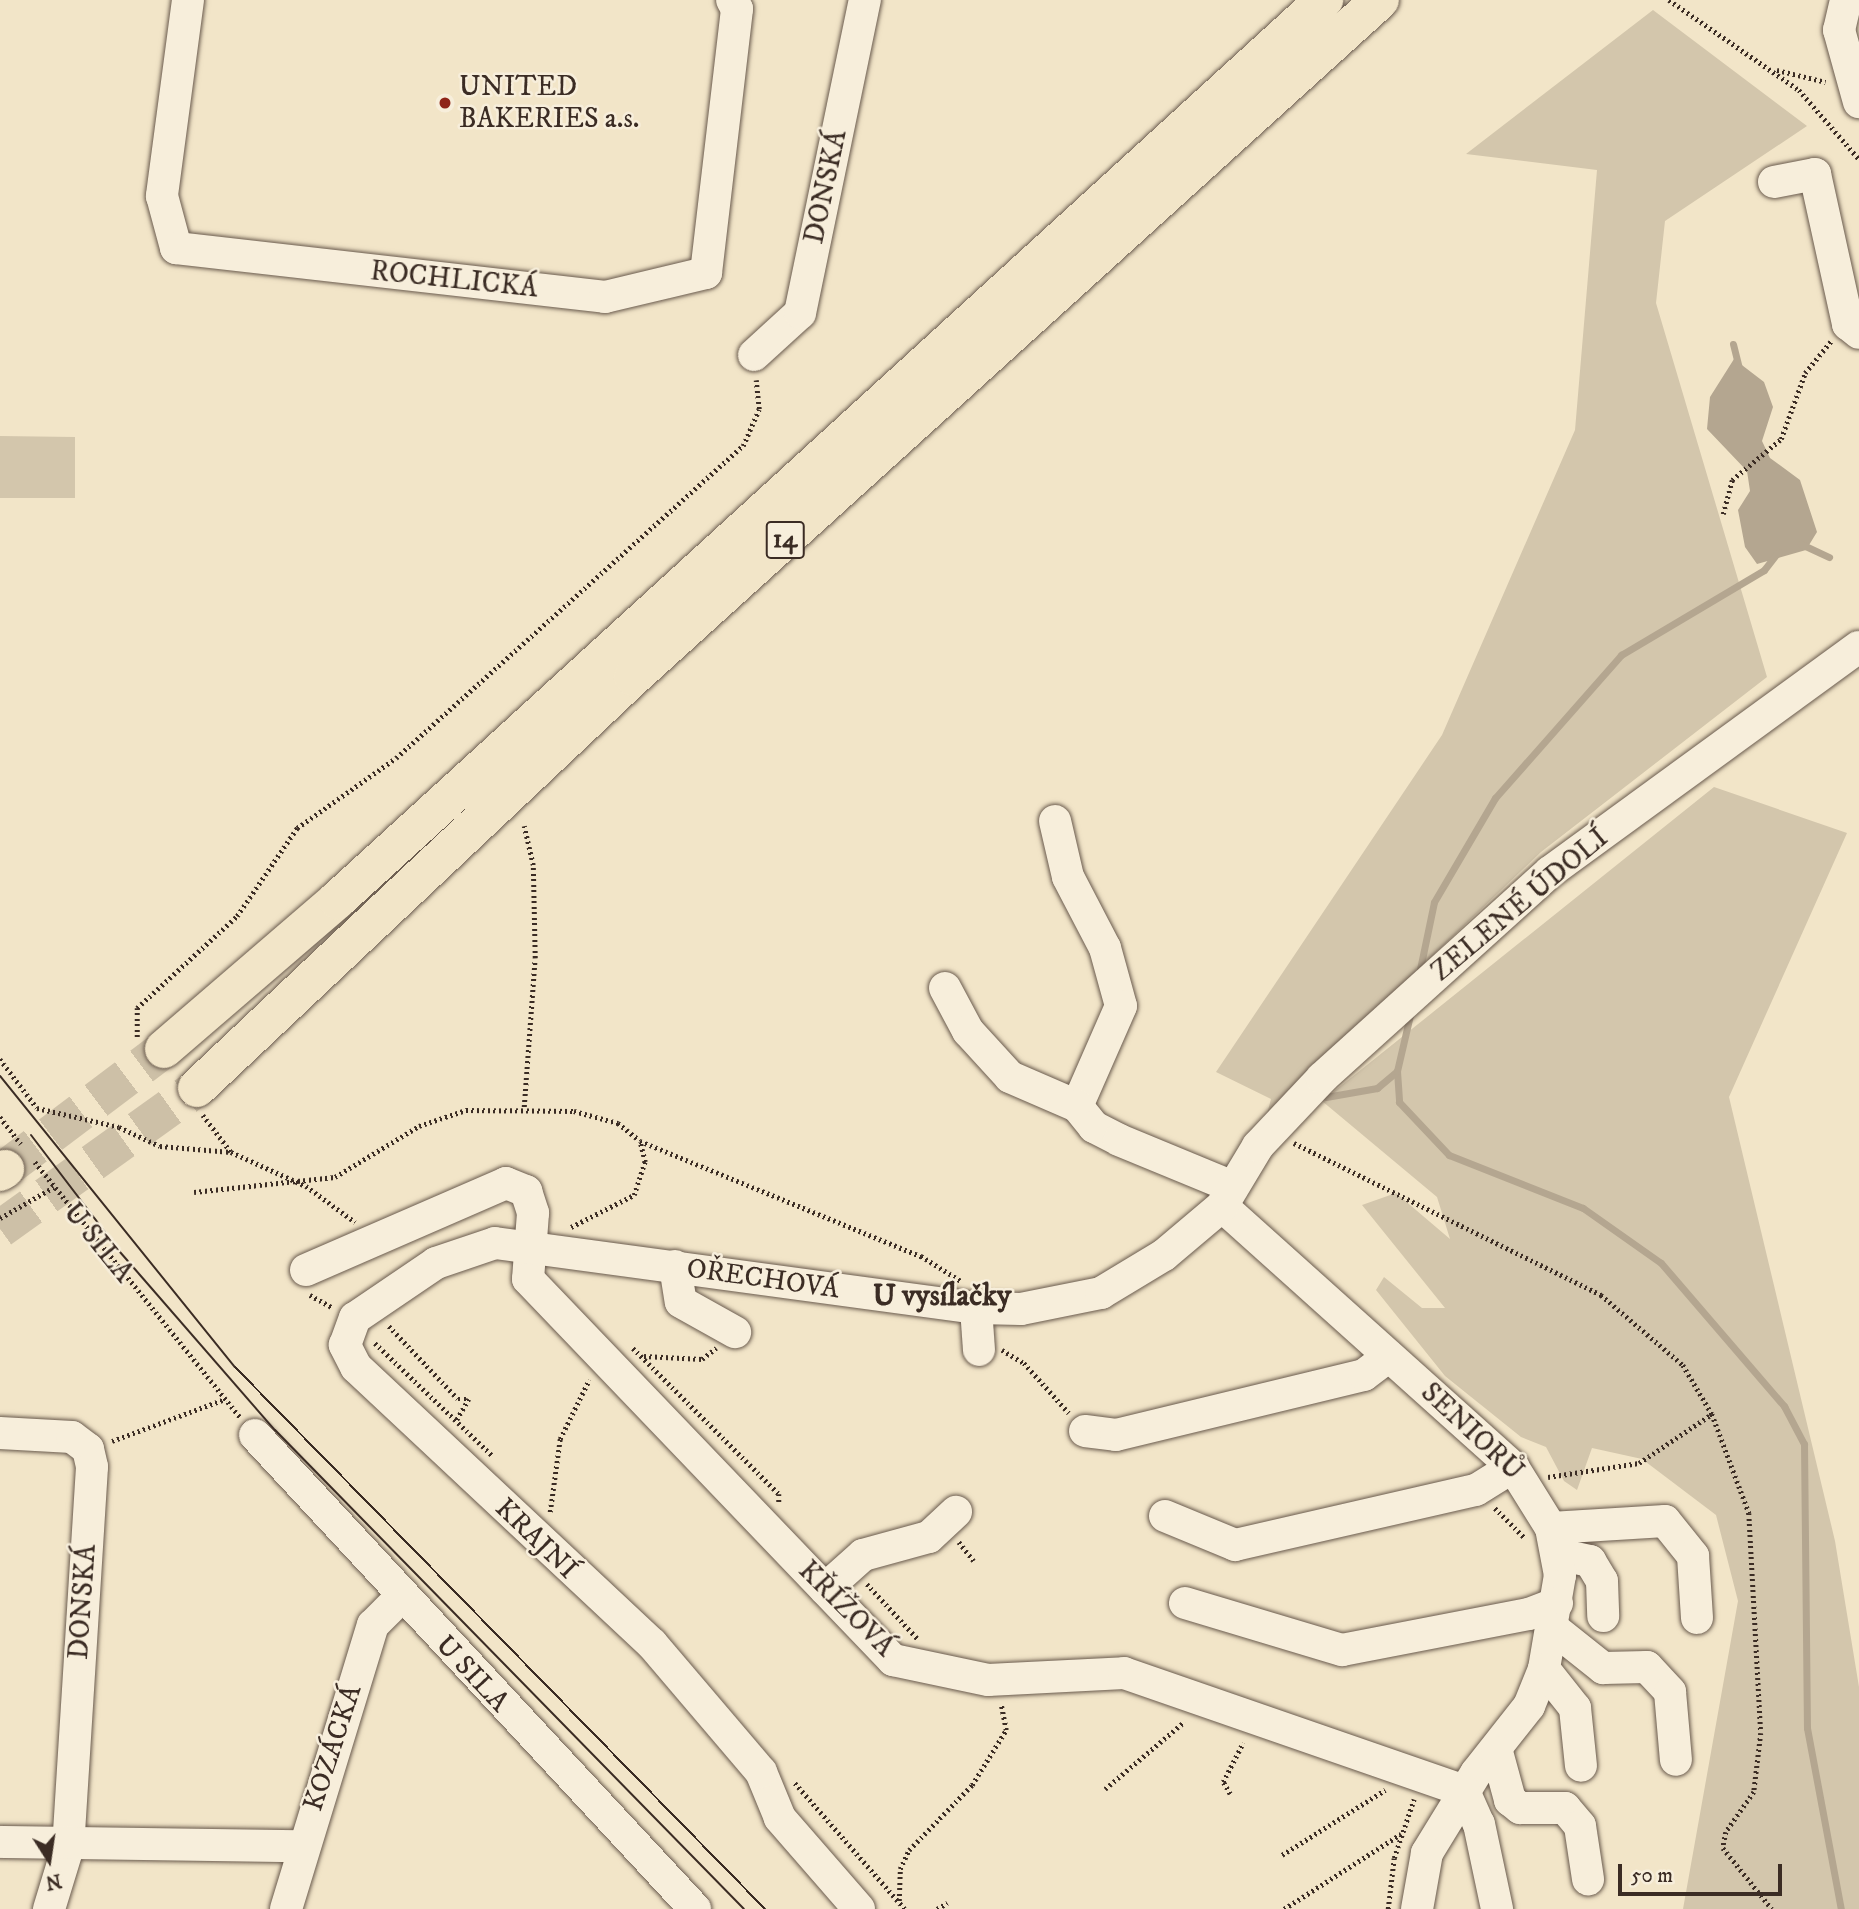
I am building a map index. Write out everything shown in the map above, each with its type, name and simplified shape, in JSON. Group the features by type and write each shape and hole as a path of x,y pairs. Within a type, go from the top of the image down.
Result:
{"highway":[{"name":"14","path":"151,1045 337,900 1324,0"},
{"name":"14","path":"196,1098 634,677 1380,0"}],"street":[{"name":"ROCHLICKÁ","path":"188,0 162,196 176,248 605,297 706,273 737,9 732,0"},
{"name":"DONSKÁ","path":"754,355 800,313 864,0"},
{"path":"1846,0 1839,30 1859,102"},
{"path":"1774,182 1815,174 1850,334"},
{"name":"ZELENÉ ÚDOLÍ","path":"1228,1197 1258,1146 1322,1079 1550,872 1859,647"},
{"path":"945,988 968,1031 1010,1077 1077,1106 1121,1006 1105,948 1068,877 1055,821"},
{"name":"SENIORŮ","path":"1077,1106 1094,1127 1228,1197 1389,1356 1513,1467 1554,1541"},
{"name":"KŘÍŽOVÁ","path":"364,1243 506,1183 526,1191 542,1246 528,1279 606,1361 834,1578 893,1660 988,1680 1124,1673 1464,1791"},
{"name":"OŘECHOVÁ","path":"542,1246 976,1308 1021,1309 1101,1293 1164,1255 1228,1197"},
{"path":"306,1270 364,1243"},
{"path":"367,1323 436,1263 495,1243 542,1246"},
{"path":"675,1266 681,1302 735,1332"},
{"path":"976,1308 979,1350"},
{"name":"KRAJNÍ","path":"367,1323 345,1345 356,1367 652,1644 761,1772 780,1818 859,1909"},
{"path":"1084,1431 1116,1435 1338,1381 1364,1374 1389,1356"},
{"name":"DONSKÁ","path":"0,1433 72,1437 88,1449 92,1467 68,1847 49,1909"},
{"name":"U SILA","path":"255,1434 400,1598 695,1909"},
{"path":"1165,1516 1235,1545 1476,1490 1513,1467"},
{"path":"834,1578 863,1555 929,1537 956,1512"},
{"path":"1554,1541 1665,1521 1693,1556 1697,1618"},
{"path":"1554,1541 1590,1561 1602,1581 1602,1616"},
{"path":"1417,1909 1427,1853 1464,1791 1497,1752 1529,1706 1544,1669 1556,1616 1554,1541"},
{"name":"KOZÁCKÁ","path":"286,1909 300,1846 373,1625 400,1598"},
{"path":"1185,1603 1342,1650 1529,1614 1556,1616 1603,1668 1647,1667 1670,1692 1676,1760"},
{"path":"1544,1669 1575,1708 1581,1766"},
{"path":"1497,1752 1510,1800 1520,1808 1565,1808 1580,1826 1588,1879"},
{"path":"1464,1791 1479,1824 1497,1909"},
{"path":"0,1842 68,1847 300,1846"}],"path":[{"path":"1670,0 1774,69 1859,159"},
{"path":"1774,69 1827,83"},
{"path":"1723,514 1741,468 1771,448 1788,427 1813,359 1850,334"},
{"path":"151,1045 137,1008 237,916 297,828 396,758 743,446 759,409 754,355"},
{"path":"524,826 533,865 535,958 524,1107"},
{"path":"0,1059 37,1108 119,1127 160,1146 231,1152 292,1180 352,1217 364,1243"},
{"path":"196,1098 231,1152"},
{"path":"194,1192 335,1177 439,1118 495,1105 598,1115 640,1141 921,1256 955,1273 976,1308"},
{"name":"U SILA","path":"0,1117 226,1399 139,1430"},
{"path":"1284,1138 1601,1295 1684,1365 1712,1414 1749,1513 1761,1733 1754,1792 1726,1832 1723,1848 1772,1909"},
{"path":"542,1246 570,1228 634,1195 645,1162 640,1141"},
{"path":"0,1218 54,1187"},
{"path":"306,1270 311,1298 367,1323 458,1399 469,1399 457,1420 367,1323"},
{"path":"643,1356 702,1359 735,1332"},
{"path":"979,1350 998,1348 1024,1363 1084,1431"},
{"path":"550,1512 568,1417 606,1361"},
{"path":"1551,1477 1639,1463 1712,1414"},
{"path":"834,1578 864,1581 919,1642"},
{"path":"899,1901 900,1869 909,1850 972,1785 1006,1730 998,1694"},
{"path":"1105,1789 1184,1722"},
{"path":"1230,1794 1223,1782 1243,1743"},
{"path":"1282,1855 1385,1790"},
{"path":"1388,1909 1401,1833 1415,1799"},
{"path":"1284,1909 1401,1833"},
{"path":"937,1909 947,1903"}],"shaded area":[{"path":"1653,10 1807,126 1665,221 1656,303 1767,677 1541,852 1267,1114 1271,1099 1216,1072 1442,735 1575,430 1597,170 1466,154"},
{"path":"1734,359 1764,382 1773,407 1762,441 1770,458 1800,480 1817,532 1806,550 1757,564 1745,547 1738,510 1750,491 1747,471 1707,429 1710,397"},
{"path":"0,436 75,437 75,498 0,498"},
{"path":"1714,787 1847,833 1729,1097 1835,1541 1859,1687 1859,1909 1683,1909 1738,1601 1716,1515 1642,1459 1592,1448 1577,1490 1564,1481 1546,1447 1521,1437 1445,1376 1376,1290 1384,1277 1422,1308 1445,1308 1362,1205 1396,1193 1450,1239 1437,1197 1322,1101"}],"waterway":[{"path":"1733,344 1739,368"},
{"path":"1801,544 1829,557"},
{"path":"1420,969 1434,902 1495,798 1621,655 1764,570 1778,552"},
{"path":"1326,1097 1377,1088 1397,1071 1410,1015"},
{"path":"1397,1071 1399,1102 1449,1155 1583,1208 1661,1263 1784,1406 1804,1444 1807,1728 1841,1909"}],"tunnel":[{"path":"5,1169 164,1049"},
{"path":"0,1229 197,1088"}],"tram line":[{"path":"0,1076 235,1367 765,1909"},
{"path":"31,1135 120,1252 275,1430 744,1909"}],"place":[{"name":"UNITED BAKERIES a.s.","path":"445,103"}],"district":[{"name":"U vysílačky","path":"942,1297"}]}
